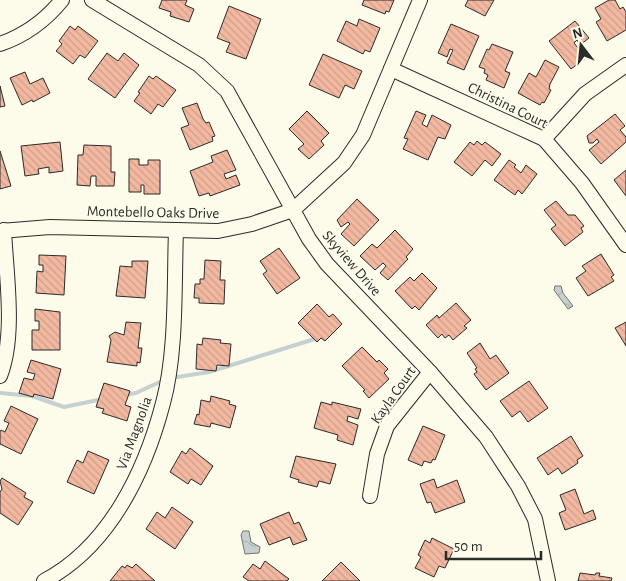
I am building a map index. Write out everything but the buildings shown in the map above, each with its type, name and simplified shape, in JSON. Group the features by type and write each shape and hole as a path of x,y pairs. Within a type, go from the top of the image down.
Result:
{"street":[{"path":"0,44 11,40 46,19 62,0"},
{"name":"Skyview Drive","path":"92,0 199,65 227,91 309,239 327,264 430,372 486,437 518,486 535,519 548,581"},
{"name":"Montebello Oaks Drive","path":"2,230 50,227 218,230 252,224 293,210 344,164 363,135 420,0"},
{"path":"544,139 585,94 626,65"},
{"name":"Christina Court","path":"391,69 544,139 582,183 626,245"},
{"path":"0,376 5,363 7,342 2,230"},
{"name":"Via Magnolia","path":"44,581 65,570 107,527 130,489 147,452 164,402 169,365 176,230"},
{"name":"Kayla Court","path":"370,496 377,454 387,426 430,372"}],"water":[{"path":"555,286 561,286 563,293 573,306 568,309 554,290"},
{"path":"243,531 249,531 251,542 260,547 259,553 245,554 241,535"}],"waterway":[{"path":"171,378 209,372 318,338"},
{"path":"124,395 136,393 164,380"},
{"path":"0,393 32,396 64,407 103,399"}]}
